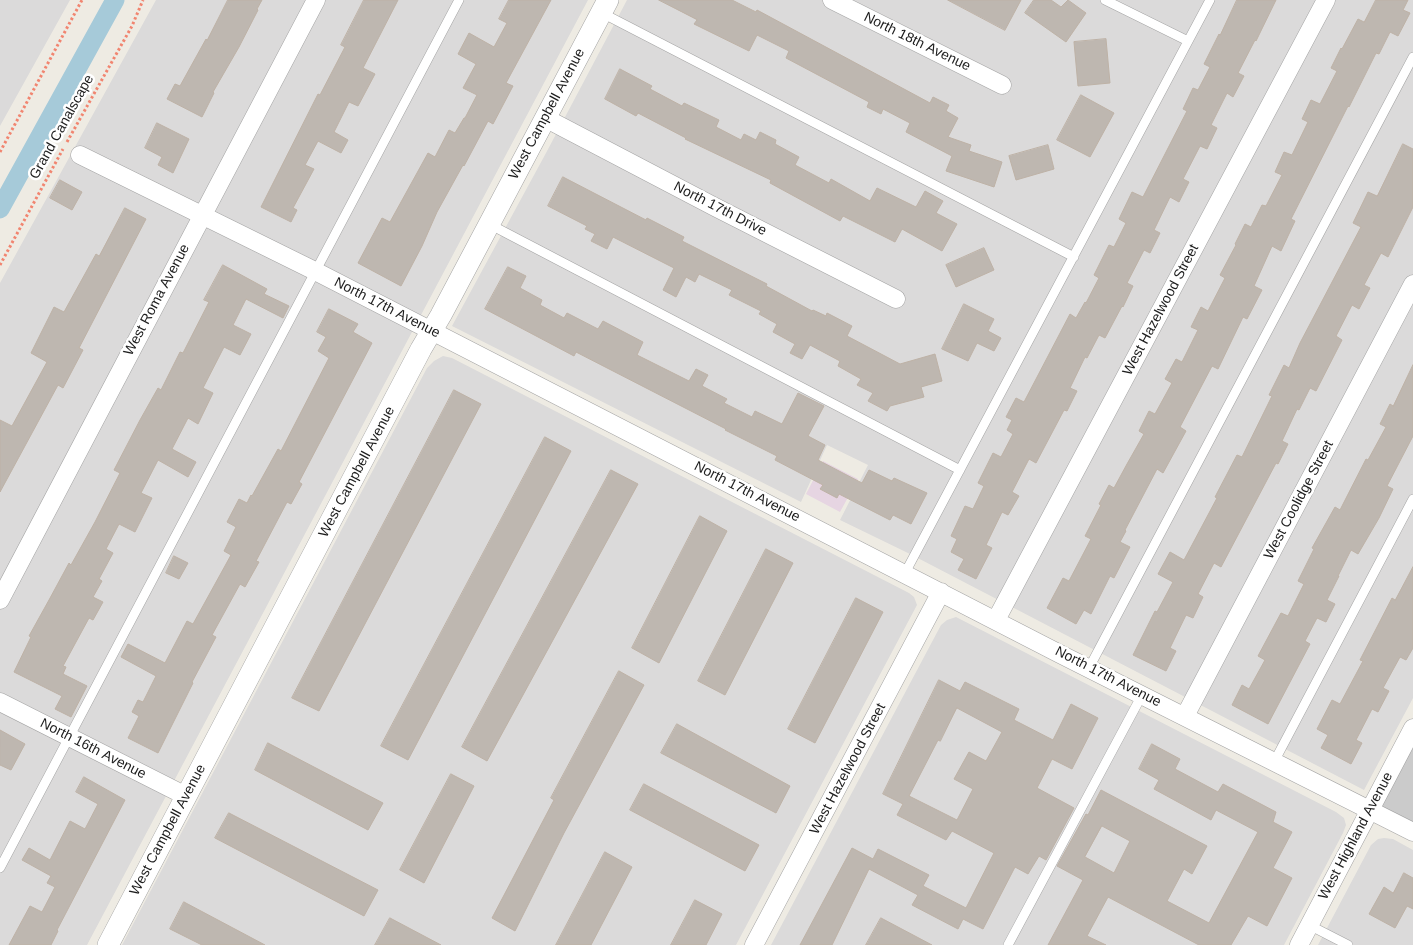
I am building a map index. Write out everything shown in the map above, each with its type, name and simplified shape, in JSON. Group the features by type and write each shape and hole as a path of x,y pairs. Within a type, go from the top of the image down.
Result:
{"street":[{"name":"West Roma Avenue","path":"0,600 316,0"},
{"name":"North 18th Avenue","path":"832,0 1002,85"},
{"name":"West Hazelwood Street","path":"996,620 1326,0"},
{"name":"West Campbell Avenue","path":"108,945 605,6"},
{"name":"North 17th Drive","path":"545,118 896,299"},
{"name":"North 17th Avenue","path":"80,156 432,331 1413,832"},
{"name":"West Coolidge Street","path":"1185,716 1413,284"},
{"name":"West Hazelwood Street","path":"754,945 941,592"},
{"name":"North 16th Avenue","path":"0,702 186,796"},
{"name":"West Highland Avenue","path":"1298,945 1413,728"}],"lane":[{"path":"0,868 459,0"},
{"path":"1105,0 1188,41"},
{"path":"905,573 1210,0"},
{"path":"605,6 1074,257"},
{"path":"1089,668 1413,57"},
{"path":"489,224 960,470"},
{"path":"1274,762 1413,499"},
{"path":"1008,945 1142,695"},
{"path":"1309,925 1348,945"}],"path":[{"path":"0,152 82,0"},
{"name":"Grand Canalscape","path":"0,265 132,26 143,0"}],"shaded area":[{"path":"0,0 70,0 0,126"},
{"path":"156,0 588,0 87,945 0,945 0,283"},
{"path":"627,0 1413,0 1413,698 1364,790 910,554 840,520 868,465 827,445 801,502 452,326"},
{"path":"443,356 452,358 914,597 917,605 736,945 122,945 427,368"},
{"path":"823,461 858,479 840,512 806,494"},
{"path":"956,617 1336,812 1344,818 1346,825 1343,833 1284,945 771,945 941,625 947,620"},
{"path":"1413,728 1413,832 1369,810"},
{"path":"1378,839 1393,839 1413,850 1413,945 1318,945 1371,845"}],"building":[{"path":"228,0 262,0 239,47 213,92 202,117 167,99 175,84 180,86"},
{"path":"364,0 398,0 363,68 375,74 358,106 349,102 334,132 348,140 341,153 318,141 305,165 314,169 293,208 297,210 291,222 261,207 318,94 320,95 345,47 341,45"},
{"path":"509,0 551,0 506,83 513,86 493,124 488,121 463,165 437,212 401,286 358,263 382,218 390,222 428,153 435,157 449,130 455,133 465,118 477,95 463,88 476,64 458,54 469,33 494,47 507,23 499,19"},
{"path":"659,0 732,0 756,12 757,10 930,103 933,97 949,105 946,111 958,118 948,137 971,145 969,151 1002,162 994,187 946,171 952,156 906,132 910,123 883,109 881,114 867,107 869,102 786,58 789,51 757,35 749,51 694,24 697,20"},
{"path":"948,0 1021,0 1005,30"},
{"path":"1034,0 1051,0 1061,7 1068,0 1086,13 1066,42 1025,13"},
{"path":"1237,0 1276,0 1238,73 1244,76 1233,97 1227,93 1211,125 1217,128 1207,149 1200,146 1183,179 1189,182 1179,202 1170,197 1154,230 1160,233 1150,253 1144,250 1127,283 1133,286 1123,307 1105,338 1099,335 1087,358 1085,357 1070,388 1077,391 1067,411 1064,410 1036,463 1029,459 1012,492 1019,496 1008,515 1002,512 986,545 992,548 976,579 958,570 964,559 951,552 957,539 951,536 965,506 973,509 984,486 978,483 993,453 1001,457 1013,434 1007,430 1012,420 1006,417 1016,398 1024,402 1070,314 1076,318 1086,303 1099,278 1094,275 1109,245 1114,247 1126,223 1119,219 1132,192 1143,197 1187,111 1183,109 1193,88 1198,90 1210,67 1204,64"},
{"path":"1376,0 1408,0 1403,10 1410,13 1398,36 1390,32 1379,54 1376,53 1291,219 1295,221 1281,251 1272,246 1254,286 1262,290 1247,319 1243,317 1218,369 1212,366 1180,427 1186,431 1163,473 1157,469 1125,530 1120,542 1130,547 1114,578 1110,576 1091,614 1084,610 1076,624 1047,608 1063,578 1069,581 1091,539 1085,536 1101,505 1099,504 1109,485 1114,488 1144,434 1139,431 1149,411 1155,414 1172,383 1165,379 1176,359 1182,362 1198,330 1191,327 1201,307 1208,311 1225,278 1220,275 1245,224 1251,227 1262,205 1266,206 1282,175 1275,172 1284,152 1292,155 1308,122 1302,119 1311,100 1320,104 1337,71 1331,68 1341,48 1358,19 1364,22"},
{"path":"1106,39 1110,83 1078,86 1074,42"},
{"path":"620,69 652,86 650,89 682,106 684,103 719,120 716,127 741,140 744,134 756,140 760,132 776,140 775,144 799,157 795,165 829,183 831,179 870,201 877,188 916,207 925,191 943,201 936,213 957,224 942,251 902,229 895,242 843,216 840,221 770,183 771,180 685,139 638,113 636,116 605,99"},
{"path":"1081,95 1114,113 1090,157 1057,140"},
{"path":"157,123 189,139 173,173 158,165 162,157 145,148"},
{"path":"1403,144 1413,149 1413,207 1388,257 1381,253 1364,285 1370,288 1359,309 1352,305 1336,336 1342,340 1316,391 1310,388 1299,410 1297,409 1282,441 1288,444 1278,464 1276,463 1221,567 1214,563 1198,594 1203,597 1193,618 1186,615 1170,648 1176,651 1166,671 1133,655 1155,611 1157,612 1173,582 1158,574 1170,552 1184,560 1217,498 1215,497 1237,455 1242,457 1272,396 1269,395 1284,365 1289,368 1300,343 1361,227 1353,223 1368,192 1377,196"},
{"path":"1048,145 1054,169 1016,180 1009,156"},
{"path":"563,177 646,220 647,218 684,237 682,241 767,284 766,286 812,311 826,316 827,313 852,326 847,336 900,364 935,354 942,381 921,387 924,397 890,406 887,411 868,401 873,393 857,385 861,379 838,366 840,361 810,345 802,359 790,353 795,344 773,332 777,324 759,314 761,311 729,295 732,290 699,274 695,282 686,277 676,297 663,290 674,268 613,237 607,249 591,241 595,234 585,229 587,226 548,206"},
{"path":"60,180 82,192 72,210 50,198"},
{"path":"125,208 146,219 79,348 83,350 63,388 58,385 0,492 0,420 12,426 47,362 31,353 54,307 64,312 96,254 99,256"},
{"path":"984,248 994,270 956,287 946,265"},
{"path":"223,265 267,289 264,294 289,306 283,318 246,299 233,325 251,334 240,355 224,347 203,388 213,393 198,424 188,418 172,449 196,462 188,477 158,460 141,493 152,498 135,532 119,524 106,549 113,553 99,579 102,581 93,597 103,602 93,620 89,618 63,666 66,667 63,674 87,686 71,717 55,709 62,696 14,672 31,637 29,636 69,563 71,565 120,473 114,470 140,420 158,388 161,390 180,352 183,353 209,302 204,300"},
{"path":"508,267 526,276 520,288 542,300 540,305 564,318 567,313 598,329 603,321 643,342 637,355 689,381 696,369 708,375 702,386 727,399 724,403 752,417 755,411 782,424 798,393 824,406 808,436 825,445 818,460 862,483 869,470 892,481 894,478 927,493 911,524 893,515 890,520 839,494 837,498 820,489 823,485 775,460 777,456 576,352 574,356 485,309"},
{"path":"964,304 994,319 988,331 1001,338 994,351 977,343 968,361 942,349"},
{"path":"329,309 358,324 353,332 372,343 299,482 302,484 291,504 287,502 256,561 259,562 245,587 240,584 212,635 216,637 158,753 128,738 139,716 132,712 138,700 143,702 156,676 121,657 128,644 165,663 187,621 193,624 231,555 224,551 236,527 227,522 239,499 247,503 278,449 281,451 329,358 318,351 326,337 317,332"},
{"path":"1413,365 1413,436 1387,486 1393,489 1358,554 1351,550 1327,600 1335,604 1326,622 1317,618 1305,641 1310,644 1268,724 1232,705 1242,685 1249,689 1265,660 1258,656 1281,613 1288,616 1304,584 1298,581 1314,549 1312,548 1335,507 1340,510 1366,459 1368,460 1386,427 1380,424 1390,404 1393,406"},
{"path":"454,390 481,404 319,711 292,698"},
{"path":"545,437 571,451 408,760 381,746"},
{"path":"611,470 638,484 487,761 462,747"},
{"path":"700,516 727,531 659,663 632,648"},
{"path":"766,549 793,563 725,695 698,681"},
{"path":"174,556 188,563 179,579 166,573"},
{"path":"1413,567 1413,648 1406,660 1400,657 1383,688 1389,691 1378,712 1372,709 1356,740 1362,743 1351,764 1321,748 1328,735 1317,729 1332,700 1340,704 1363,661 1360,660 1392,598 1395,600"},
{"path":"856,598 883,612 815,743 788,729"},
{"path":"619,671 644,685 564,833 515,931 492,918 554,800 551,798"},
{"path":"939,680 960,691 965,682 1019,709 1014,720 1053,740 1071,704 1098,718 1072,769 1052,759 1037,788 1074,808 1046,860 1039,856 1028,874 1015,867 983,929 963,919 958,929 912,905 918,895 869,869 832,945 800,945 852,848 873,859 878,849 929,875 923,886 966,908 994,853 952,831 946,840 897,815 903,804 883,794","holes":["957,708 1002,732 986,761 969,752 954,779 973,789 957,820 909,796"]},
{"path":"677,724 790,786 776,813 661,753"},
{"path":"0,730 25,744 11,770 0,765"},
{"path":"268,743 383,803 368,830 255,770"},
{"path":"1152,744 1180,759 1175,769 1218,792 1223,784 1276,812 1273,822 1292,832 1273,868 1292,878 1267,926 1248,916 1231,945 1199,945 1108,897 1087,936 1106,945 1048,945 1083,880 1057,866 1101,790 1207,846 1192,874 1184,869 1167,901 1209,923 1258,832 1216,810 1211,820 1154,789 1159,780 1139,769","holes":["1102,826 1130,841 1114,873 1085,857"]},
{"path":"451,774 474,786 424,883 400,870"},
{"path":"84,777 125,800 51,945 9,945 30,906 42,912 55,887 47,883 51,876 22,860 29,848 50,860 70,821 85,829 98,804 76,792"},
{"path":"644,784 759,845 745,871 630,810"},
{"path":"229,813 378,890 364,916 215,838"},
{"path":"605,852 632,867 591,945 556,945"},
{"path":"1404,873 1413,878 1413,909 1407,906 1395,928 1369,914 1384,887 1393,893"},
{"path":"695,900 722,914 706,945 671,945"},
{"path":"184,902 265,945 202,945 170,929"},
{"path":"390,918 441,945 375,945"},
{"path":"881,918 932,945 866,945"}],"waterway":[{"path":"0,209 115,0"}]}
